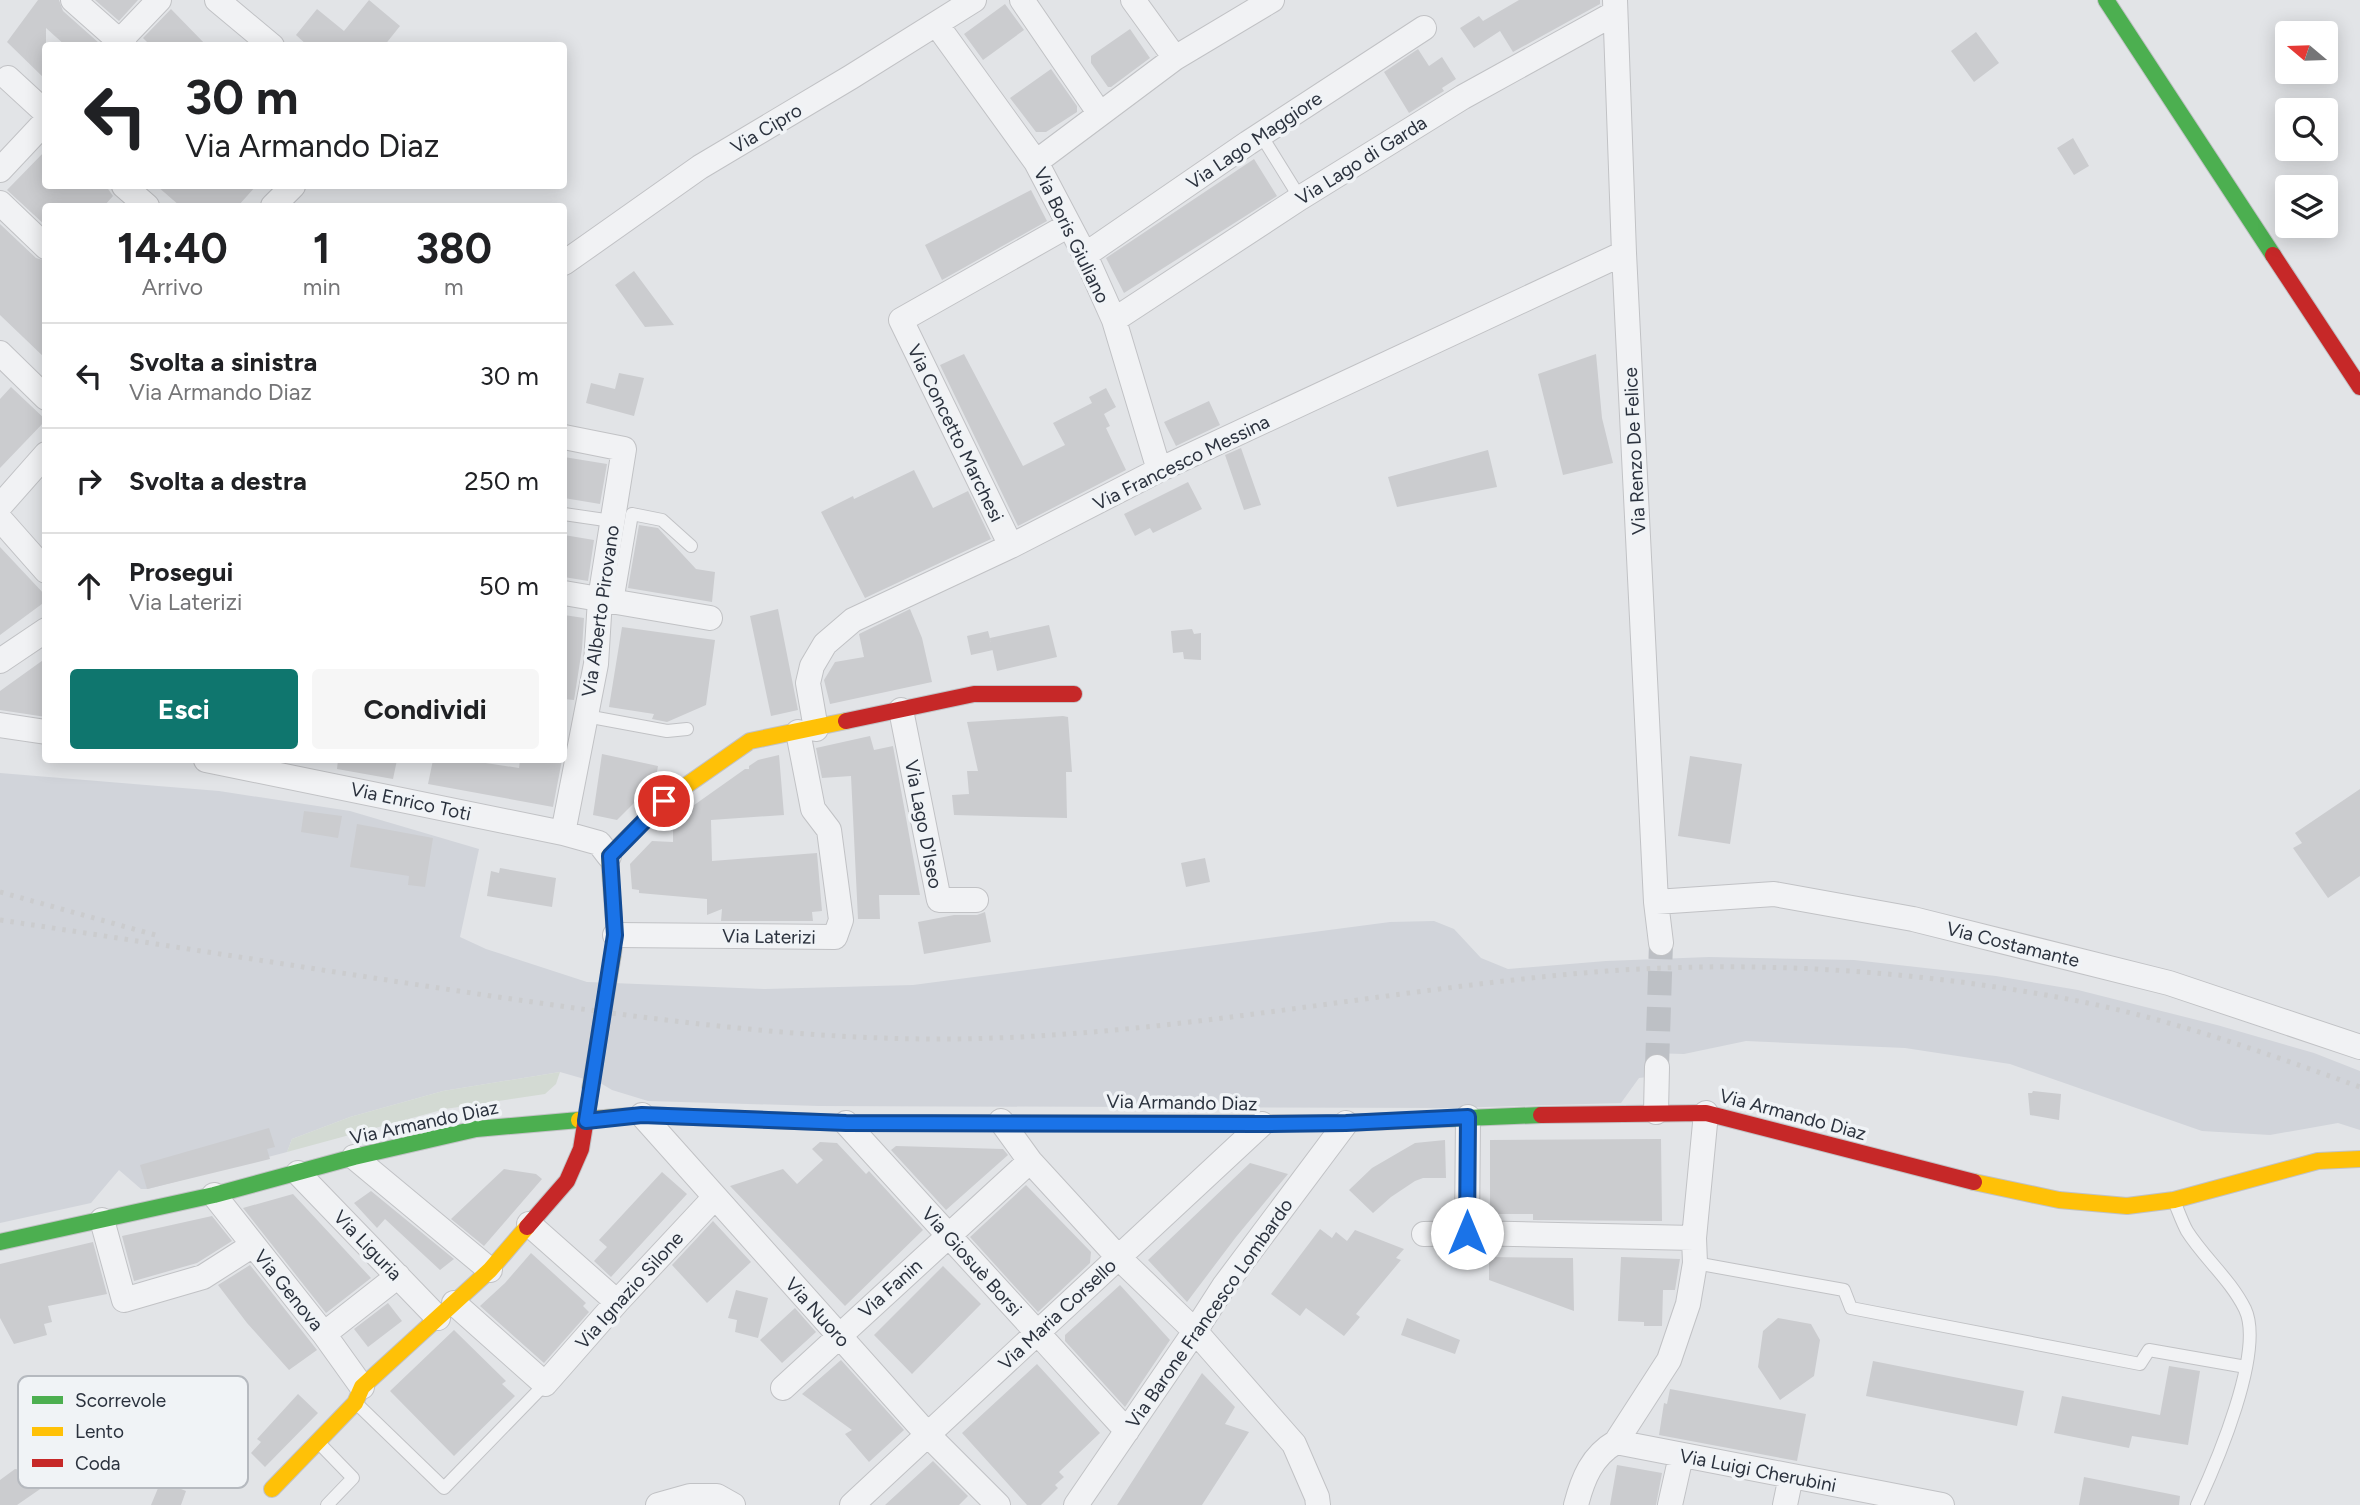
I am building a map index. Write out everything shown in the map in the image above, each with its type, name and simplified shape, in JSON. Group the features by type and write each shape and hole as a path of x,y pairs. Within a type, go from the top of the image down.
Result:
{"street":[{"path":"73,0 118,42"},
{"path":"122,42 159,0"},
{"path":"217,0 267,42"},
{"name":"Via Cipro","path":"567,261 700,167 974,0"},
{"path":"1022,0 1100,114"},
{"path":"1133,0 1175,58"},
{"path":"1037,162 1175,58 1272,0"},
{"path":"2106,0 2360,387"},
{"name":"Via Lago di Garda","path":"1114,320 1300,198 1615,7"},
{"name":"Via Renzo De Felice","path":"1615,7 1624,253 1656,902 1661,943"},
{"name":"Via Boris Giuliano","path":"937,25 1037,162 1085,255 1114,320 1159,470"},
{"name":"Via Lago Maggiore","path":"1085,255 1424,28"},
{"path":"8,78 42,109"},
{"path":"0,170 42,125"},
{"path":"127,189 144,203"},
{"path":"0,203 42,243"},
{"name":"Via Concetto Marchesi","path":"1011,546 901,320 1069,225"},
{"name":"Via Francesco Messina","path":"807,730 808,683 812,666 825,644 853,620 1011,546 1159,470 1624,253"},
{"path":"0,353 42,394"},
{"name":"Via Alberto Pirovano","path":"564,833 609,601 612,521 624,449 567,438"},
{"path":"0,506 42,459"},
{"path":"0,519 42,566"},
{"path":"567,594 710,618"},
{"path":"0,661 42,633"},
{"path":"272,1489 318,1442 358,1395 490,1270 567,1181 581,1149 614,944 610,856 664,801 750,741 974,694 1074,694"},
{"name":"Via Lago D'Iseo","path":"901,710 939,900 976,900"},
{"path":"0,725 42,731"},
{"name":"Via Laterizi","path":"614,944 835,937 841,920 829,830 813,810 807,730"},
{"name":"Via Enrico Toti","path":"228,763 564,833 598,843 610,856"},
{"name":"Via Costamante","path":"1656,902 1774,894 1913,919 2169,983 2360,1047"},
{"path":"1656,1112 1657,1067"},
{"path":"1576,1505 1594,1459 1616,1441 1669,1360 1688,1304 1695,1263 1694,1238 1706,1112"},
{"name":"Via Armando Diaz","path":"0,1242 214,1195 354,1157 476,1129 642,1115 846,1123 1001,1121 1262,1124 1706,1112 1976,1183 2059,1200 2127,1206 2174,1200 2318,1161 2360,1160"},
{"name":"Via Nuoro","path":"642,1115 928,1434 998,1505"},
{"path":"1467,1233 1468,1117"},
{"path":"1001,1121 1030,1161 1118,1258 1195,1332 1294,1444 1318,1505"},
{"name":"Via Giosuè Borsi","path":"846,1123 1127,1431"},
{"name":"Via Barone Francesco Lombardo","path":"1076,1505 1224,1286 1346,1123"},
{"name":"Via Maria Corsello","path":"852,1505 1262,1124"},
{"path":"354,1157 490,1270"},
{"name":"Via Fanin","path":"783,1388 1030,1161"},
{"name":"Via Liguria","path":"298,1173 398,1276 545,1384"},
{"name":"Via Genova","path":"214,1195 324,1334 358,1395"},
{"name":"Via Ignazio Silone","path":"545,1384 715,1197"},
{"path":"102,1220 124,1300 203,1277 253,1245"},
{"path":"529,1224 617,1302"},
{"path":"1424,1234 1694,1238"},
{"path":"324,1334 398,1276"},
{"name":"Via Luigi Cherubini","path":"1616,1441 1942,1505"},
{"path":"1670,1505 1681,1455"},
{"path":"1785,1505 1791,1476"},
{"path":"658,1505 690,1496 717,1496 733,1505"}],"lane":[{"path":"1261,135 1300,198"},
{"path":"567,514 612,521"},
{"path":"609,601 632,514 662,520 691,546"},
{"path":"586,716 667,731 687,729"},
{"path":"2174,1200 2186,1230 2229,1282 2246,1312 2248,1338 2246,1367 2237,1408 2197,1505"},
{"path":"1695,1263 1844,1290 1851,1308 2140,1364 2149,1350 2246,1367"},
{"path":"358,1395 444,1488 545,1384"},
{"path":"318,1442 353,1478 327,1505"}],"shaded area":[{"path":"0,773 219,791 350,811 479,849 460,937 486,949 587,982 765,989 913,985 1390,922 1434,921 1454,929 1481,958 1508,969 1606,961 1709,957 1854,960 1996,976 2078,990 2217,1025 2314,1053 2360,1071 2360,1130 2338,1123 2270,1135 2202,1131 2010,1064 1905,1048 1746,1041 1684,1054 1649,1053 1647,1077 1639,1078 1621,1103 1452,1108 819,1106 648,1101 560,1072 443,1091 350,1117 292,1139 287,1152 148,1189 141,1189 119,1170 91,1203 0,1223"},
{"path":"560,1072 556,1084 545,1094 445,1109 287,1152 292,1139 350,1117 443,1091"}],"building":[{"path":"38,0 59,0 63,11 98,42 62,42 46,28 46,42 42,42 42,76 7,42"},
{"path":"95,0 138,0 119,21"},
{"path":"369,0 400,26 387,42 304,42 296,35 317,9 344,31"},
{"path":"1519,0 1600,0 1600,4 1513,52 1500,31 1474,48 1460,28 1479,16 1483,21"},
{"path":"1005,4 1024,30 983,60 964,34"},
{"path":"171,9 203,42 147,42 143,38"},
{"path":"1130,29 1150,58 1108,87 1091,63 1091,56"},
{"path":"1976,32 1999,63 1974,82 1951,51"},
{"path":"1418,49 1429,66 1442,57 1456,79 1442,88 1444,91 1409,113 1384,72"},
{"path":"1051,69 1077,106 1077,112 1046,132 1036,132 1010,98"},
{"path":"2073,138 2089,166 2074,175 2057,148"},
{"path":"42,154 42,189 108,189 113,196 107,203 42,203 42,222 7,190"},
{"path":"1254,159 1277,196 1124,293 1106,258"},
{"path":"160,189 253,189 241,203 177,203"},
{"path":"1031,190 1047,221 942,280 925,245"},
{"path":"0,224 36,258 42,260 42,355 0,315"},
{"path":"634,271 674,325 645,327 615,285"},
{"path":"964,354 1023,466 1065,445 1053,423 1092,403 1089,397 1106,388 1116,407 1104,414 1110,426 1106,428 1126,470 1018,526 940,365"},
{"path":"1596,354 1602,418 1613,463 1563,475 1538,374"},
{"path":"619,373 644,378 634,416 586,403 591,383 615,389"},
{"path":"11,387 42,416 42,424 0,468 0,399"},
{"path":"1209,401 1220,425 1176,446 1164,422"},
{"path":"1241,448 1261,505 1244,510 1225,455"},
{"path":"1488,450 1497,487 1397,507 1388,477"},
{"path":"567,457 607,464 600,504 567,498"},
{"path":"914,470 933,508 968,491 991,539 865,598 821,512"},
{"path":"1188,482 1202,509 1153,533 1150,528 1135,536 1124,514"},
{"path":"639,525 658,528 696,569 715,572 712,602 628,588"},
{"path":"567,536 594,540 588,581 567,578"},
{"path":"0,547 42,592 42,604 0,635"},
{"path":"778,609 798,710 771,716 750,616"},
{"path":"910,609 922,638 932,682 830,704 824,680 835,662 864,657 859,634"},
{"path":"567,615 584,618 574,700 567,699"},
{"path":"1049,625 1057,657 997,671 990,638"},
{"path":"622,627 715,640 706,705 667,722 652,719 654,714 609,707"},
{"path":"1192,629 1194,634 1201,633 1201,660 1184,659 1183,652 1173,653 1171,631"},
{"path":"988,631 993,650 971,655 967,636"},
{"path":"42,661 42,716 0,710 0,691"},
{"path":"1068,717 1072,772 1066,772 1067,818 954,815 952,795 969,794 967,771 978,771 967,722"},
{"path":"870,736 874,750 893,746 920,895 879,895 880,919 858,919 851,776 822,778 816,748"},
{"path":"602,754 658,766 655,783 642,790 641,796 617,820 593,815"},
{"path":"779,755 784,815 711,820 712,861 817,853 822,911 812,912 813,921 721,921 722,909 707,915 707,899 639,893 639,890 632,889 630,864 652,841 673,842 673,820 745,769 749,769 749,766 758,760"},
{"path":"1690,756 1742,764 1730,844 1678,836"},
{"path":"338,763 396,763 393,779 337,769"},
{"path":"432,763 486,763 519,768 520,763 561,763 553,807 428,784"},
{"path":"2360,789 2360,876 2328,898 2293,848 2302,843 2295,833"},
{"path":"304,811 342,816 338,838 301,832"},
{"path":"357,824 433,838 425,887 408,885 409,876 350,867"},
{"path":"1205,858 1210,882 1186,887 1181,863"},
{"path":"500,868 556,878 552,907 487,896 491,871 499,873"},
{"path":"985,912 991,942 924,954 918,922"},
{"path":"2033,1091 2061,1094 2059,1120 2030,1115 2028,1093"},
{"path":"269,1128 275,1147 267,1149 270,1159 147,1189 140,1165"},
{"path":"1661,1139 1662,1221 1533,1220 1533,1214 1490,1214 1490,1140"},
{"path":"1445,1140 1446,1178 1423,1178 1415,1181 1373,1213 1349,1190 1372,1168 1415,1143"},
{"path":"820,1142 837,1143 866,1174 869,1171 923,1230 845,1306 730,1186 783,1169 797,1184 823,1160 812,1149"},
{"path":"896,1146 1003,1149 1008,1155 946,1210 891,1150"},
{"path":"1250,1163 1288,1174 1187,1302 1148,1260"},
{"path":"504,1169 536,1174 542,1179 484,1246 451,1219"},
{"path":"662,1172 687,1194 611,1277 594,1261 607,1247 599,1240"},
{"path":"1026,1185 1091,1252 1090,1263 1038,1312 970,1237"},
{"path":"371,1191 454,1259 440,1270 385,1219 377,1228 354,1203"},
{"path":"293,1194 371,1278 326,1313 243,1208"},
{"path":"212,1216 232,1241 197,1263 134,1281 122,1236"},
{"path":"713,1221 751,1262 707,1303 672,1265"},
{"path":"1320,1229 1332,1238 1336,1232 1347,1241 1355,1230 1404,1249 1396,1258 1401,1260 1356,1314 1360,1317 1344,1336 1306,1308 1300,1316 1271,1294"},
{"path":"93,1242 107,1294 48,1306 52,1322 44,1324 47,1335 14,1344 0,1318 0,1264"},
{"path":"531,1253 586,1303 583,1306 589,1312 544,1363 480,1306"},
{"path":"1489,1257 1573,1258 1574,1311 1489,1280"},
{"path":"1621,1257 1680,1259 1675,1290 1663,1290 1662,1326 1618,1321"},
{"path":"250,1265 317,1350 289,1370 247,1323 218,1285"},
{"path":"943,1266 981,1304 912,1374 874,1335"},
{"path":"1120,1285 1170,1340 1125,1407 1065,1341 1065,1335"},
{"path":"736,1290 768,1298 758,1338 735,1332 737,1320 728,1318"},
{"path":"388,1303 402,1321 368,1347 354,1329"},
{"path":"795,1308 816,1332 782,1363 760,1340"},
{"path":"1407,1318 1460,1340 1455,1354 1401,1335"},
{"path":"1778,1318 1811,1324 1820,1340 1814,1376 1780,1400 1758,1367 1763,1331"},
{"path":"454,1330 506,1381 502,1384 515,1396 454,1456 390,1391"},
{"path":"841,1360 904,1430 869,1462 845,1434 852,1430 802,1394"},
{"path":"1873,1361 2024,1391 2017,1426 1866,1396"},
{"path":"1037,1364 1100,1433 1059,1472 1064,1477 1055,1485 1058,1488 1041,1505 1027,1505 962,1433"},
{"path":"2169,1366 2200,1371 2188,1445 2132,1436 2129,1448 2054,1433 2062,1396 2160,1415"},
{"path":"1202,1373 1235,1407 1225,1424 1249,1432 1202,1505 1117,1505"},
{"path":"1670,1389 1806,1414 1797,1461 1659,1435 1664,1403 1667,1404"},
{"path":"298,1394 318,1413 265,1467 251,1453 261,1442 257,1439"},
{"path":"933,1461 968,1496 959,1505 885,1505"},
{"path":"1617,1465 1662,1473 1656,1505 1610,1505"},
{"path":"18,1469 18,1488 42,1488 17,1505 0,1505 0,1480"},
{"path":"2084,1477 2180,1496 2179,1505 2079,1505"},
{"path":"158,1488 178,1488 186,1491 181,1505 151,1505"}],"tunnel":[{"path":"1657,1067 1661,943"}],"railway":[{"path":"0,892 159,936"},
{"path":"0,920 611,1013 724,1027 894,1038 951,1039 1116,1030 1607,971 1724,967 1841,970 2016,990 2110,1008 2218,1038 2360,1087"}],"traffic: fast":[{"path":"2106,0 2273,255"},
{"path":"992,1123 1346,1123 1541,1115"},
{"path":"0,1242 214,1195 354,1157 476,1129 579,1120"}],"traffic: slow":[{"path":"613,954 615,935 609,856 664,801 750,741 846,721"},
{"path":"590,1090 613,954"},
{"path":"579,1120 642,1115 846,1123 992,1123"},
{"path":"1974,1182 2059,1200 2127,1206 2174,1200 2318,1161 2360,1159"},
{"path":"272,1489 355,1403 362,1387 490,1270 527,1227"}],"traffic: jam":[{"path":"2273,255 2360,387"},
{"path":"846,721 974,694 1074,694"},
{"path":"527,1227 567,1181 581,1149 589,1100"},
{"path":"1541,1115 1706,1113 1974,1182"}],"route":[{"path":"664,801 610,856 615,935 586,1121 642,1115 846,1123 1001,1121 1262,1124 1468,1117 1467,1233"}]}
